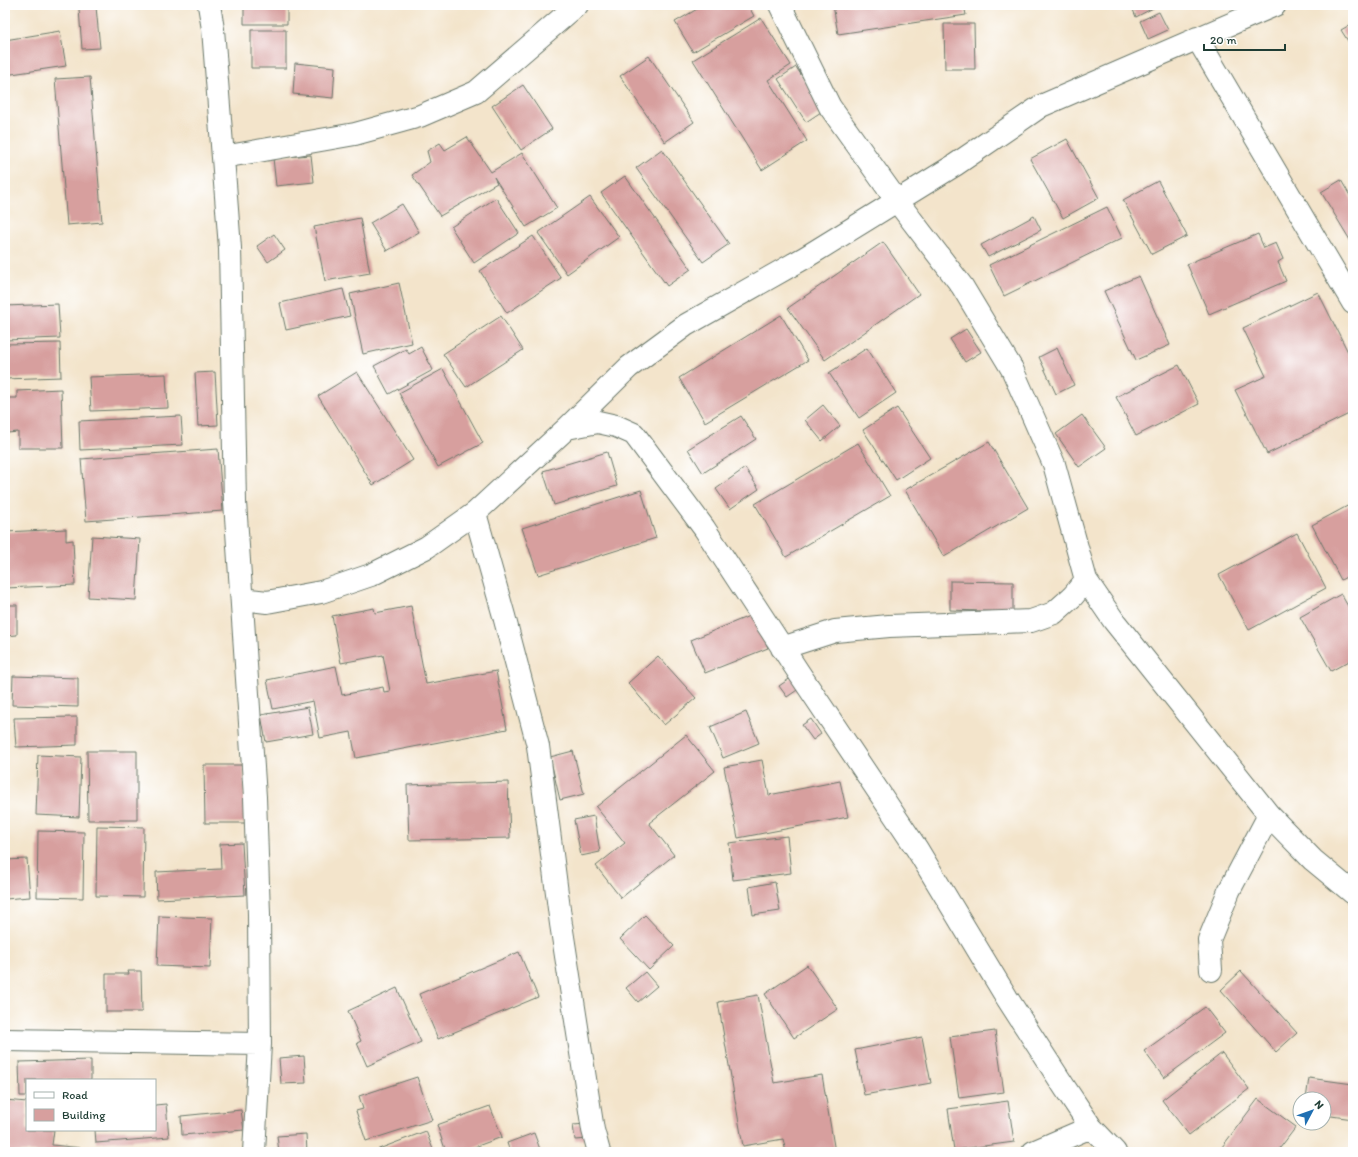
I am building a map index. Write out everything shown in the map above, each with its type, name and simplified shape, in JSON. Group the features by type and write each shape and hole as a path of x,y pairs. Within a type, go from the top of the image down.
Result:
{"street":[{"path":"209,5 213,29 230,248 235,502 255,797 259,914 260,1044 254,1152"},
{"path":"223,157 355,134 420,116 476,92 577,5"},
{"path":"780,5 830,107 897,201 962,286 1012,368 1054,464 1086,580 1114,621 1269,814 1313,860 1353,893"},
{"path":"242,599 268,602 321,592 371,575 427,547 475,513 629,368 686,325 806,257 897,201 955,165 1041,106 1275,5"},
{"path":"1197,38 1353,303"},
{"path":"566,428 598,422 616,426 634,434 704,528 916,849 1007,998 1091,1127 1115,1152"},
{"path":"475,513 538,746 561,924 593,1130 599,1152"},
{"path":"782,648 835,631 890,626 1031,621 1054,613 1073,596 1086,580"},
{"path":"1211,970 1209,940 1229,891 1269,814"},
{"path":"5,1040 260,1044"},
{"path":"1033,1152 1091,1127"}],"building":[{"path":"244,5 287,5 287,24 244,24"},
{"path":"704,5 748,5 754,16 693,52 675,22"},
{"path":"833,5 964,5 966,15 838,34"},
{"path":"1131,5 1154,5 1155,7 1136,17"},
{"path":"96,7 100,48 82,49 79,9"},
{"path":"1159,12 1168,30 1148,39 1140,21"},
{"path":"761,18 791,65 768,80 807,141 762,170 693,60"},
{"path":"1353,23 1353,49 1341,30"},
{"path":"944,24 974,24 975,69 945,69"},
{"path":"251,30 286,30 286,68 251,68"},
{"path":"60,31 66,66 5,75 5,40"},
{"path":"649,56 694,122 665,142 620,76"},
{"path":"295,63 335,67 333,98 293,94"},
{"path":"796,67 824,110 806,122 778,79"},
{"path":"90,77 102,222 67,225 55,79"},
{"path":"523,85 552,129 521,150 492,106"},
{"path":"467,137 491,172 522,153 557,208 526,227 494,177 497,183 440,216 412,175 430,162 427,151 440,143 445,150"},
{"path":"1067,139 1099,198 1063,218 1030,159"},
{"path":"662,149 729,244 703,262 636,168"},
{"path":"311,155 314,182 276,186 273,158"},
{"path":"625,176 691,269 667,286 601,193"},
{"path":"1341,180 1353,201 1353,245 1321,192"},
{"path":"1158,181 1187,236 1152,254 1123,200"},
{"path":"590,197 619,237 567,274 538,233"},
{"path":"496,198 519,233 474,263 451,227"},
{"path":"402,204 419,232 387,251 370,223"},
{"path":"1107,207 1122,238 1004,296 989,265"},
{"path":"1034,216 1041,230 988,257 981,245"},
{"path":"360,218 370,273 325,281 314,227"},
{"path":"274,234 285,250 268,262 257,246"},
{"path":"1258,234 1264,248 1276,243 1283,259 1278,262 1286,281 1209,314 1187,264"},
{"path":"533,236 561,278 507,313 480,271"},
{"path":"883,242 919,294 825,360 788,308"},
{"path":"1139,276 1170,345 1136,360 1104,291"},
{"path":"399,283 412,343 363,354 350,294"},
{"path":"343,289 350,316 286,330 280,303"},
{"path":"1318,292 1353,362 1353,412 1267,454 1235,390 1266,376 1243,328"},
{"path":"58,304 60,338 5,340 5,306"},
{"path":"781,315 808,360 705,422 679,378"},
{"path":"501,316 523,350 466,387 443,354"},
{"path":"966,329 981,352 965,362 950,339"},
{"path":"60,343 61,377 5,379 5,344"},
{"path":"421,347 433,370 389,394 374,366 406,349 409,354"},
{"path":"867,348 896,393 859,418 829,373"},
{"path":"1057,348 1074,385 1056,394 1039,357"},
{"path":"1179,365 1199,404 1136,436 1116,397"},
{"path":"443,369 483,443 438,467 399,393"},
{"path":"215,372 218,425 198,426 195,373"},
{"path":"357,372 413,460 373,485 318,396"},
{"path":"166,374 168,408 91,411 89,377"},
{"path":"61,389 63,448 18,448 18,432 7,433 7,398 17,398 17,391"},
{"path":"823,405 840,426 822,441 805,420"},
{"path":"897,408 930,458 896,480 863,430"},
{"path":"1082,415 1106,448 1079,467 1056,434"},
{"path":"181,416 183,445 80,450 79,421"},
{"path":"741,416 756,439 703,473 688,449"},
{"path":"989,442 1028,508 944,557 905,490"},
{"path":"858,443 890,496 786,557 755,504"},
{"path":"218,449 223,511 86,521 81,459"},
{"path":"607,452 617,486 554,505 543,471"},
{"path":"745,468 759,489 730,509 716,489"},
{"path":"641,490 656,538 538,575 522,528"},
{"path":"1353,503 1353,573 1341,580 1312,525"},
{"path":"66,529 66,541 73,540 75,585 5,588 5,532"},
{"path":"1297,533 1326,588 1249,630 1219,575"},
{"path":"92,536 140,539 136,600 88,597"},
{"path":"950,581 1013,582 1013,612 950,610"},
{"path":"1341,594 1353,615 1353,659 1331,671 1300,617"},
{"path":"5,605 17,605 17,635 5,636"},
{"path":"411,606 426,684 496,671 507,729 356,758 351,732 320,738 313,701 273,709 267,680 336,666 342,695 383,687 384,692 390,691 383,655 341,663 332,616 374,608 375,613"},
{"path":"754,614 768,648 705,673 691,640"},
{"path":"658,656 696,698 664,725 628,683"},
{"path":"795,675 803,686 787,697 779,686"},
{"path":"13,676 78,678 78,707 12,705"},
{"path":"308,707 313,734 266,742 261,715"},
{"path":"746,712 759,743 723,758 710,727"},
{"path":"77,717 77,745 16,747 14,718"},
{"path":"811,719 821,734 813,740 802,725"},
{"path":"686,735 715,771 649,823 674,855 621,898 596,866 625,843 596,807"},
{"path":"87,751 137,751 137,820 88,820"},
{"path":"573,751 584,794 560,800 550,757"},
{"path":"38,755 81,757 79,817 36,815"},
{"path":"762,760 769,795 840,781 848,817 738,838 724,767"},
{"path":"204,765 244,765 245,823 205,823"},
{"path":"508,782 510,838 409,840 407,785"},
{"path":"594,816 600,852 581,856 574,820"},
{"path":"97,826 144,827 143,897 96,896"},
{"path":"38,831 84,832 83,898 37,897"},
{"path":"787,836 791,873 733,880 729,843"},
{"path":"242,843 245,895 157,899 156,872 221,869 220,844"},
{"path":"27,859 30,897 5,899 5,860"},
{"path":"775,882 780,911 753,915 749,887"},
{"path":"645,915 674,946 649,970 620,939"},
{"path":"159,916 212,918 210,968 157,966"},
{"path":"519,952 538,997 438,1039 419,994"},
{"path":"807,965 838,1009 794,1038 765,994"},
{"path":"128,971 141,971 142,1012 106,1012 106,974 129,974"},
{"path":"1241,971 1297,1033 1276,1052 1221,990"},
{"path":"645,972 657,986 638,1002 626,988"},
{"path":"397,988 421,1042 367,1066 357,1043 361,1041 348,1011"},
{"path":"758,995 774,1083 822,1075 835,1152 786,1152 783,1139 743,1146 718,1002"},
{"path":"1205,1007 1225,1033 1164,1078 1144,1051"},
{"path":"995,1031 1004,1092 959,1098 950,1037"},
{"path":"922,1037 931,1083 864,1095 855,1050"},
{"path":"1222,1053 1249,1089 1189,1135 1162,1100"},
{"path":"304,1056 306,1083 281,1084 279,1058"},
{"path":"91,1060 91,1079 26,1079 26,1096 20,1096 19,1062"},
{"path":"417,1077 432,1120 366,1141 356,1111 363,1109 359,1096"},
{"path":"1309,1078 1353,1084 1353,1119 1332,1116 1332,1091 1307,1091"},
{"path":"1258,1099 1292,1124 1293,1131 1277,1152 1229,1152 1222,1147"},
{"path":"5,1100 26,1102 26,1131 54,1131 52,1145 82,1148 81,1152 5,1152"},
{"path":"1008,1101 1014,1142 954,1150 948,1109"},
{"path":"166,1104 169,1137 96,1143 95,1131 156,1131 156,1105"},
{"path":"490,1106 502,1137 461,1152 446,1152 437,1125"},
{"path":"241,1110 244,1130 182,1135 181,1116"},
{"path":"587,1124 588,1139 575,1140 573,1125"},
{"path":"426,1131 434,1152 371,1152"},
{"path":"534,1133 541,1152 510,1152 507,1143"},
{"path":"306,1134 307,1152 279,1152 277,1136"}]}
